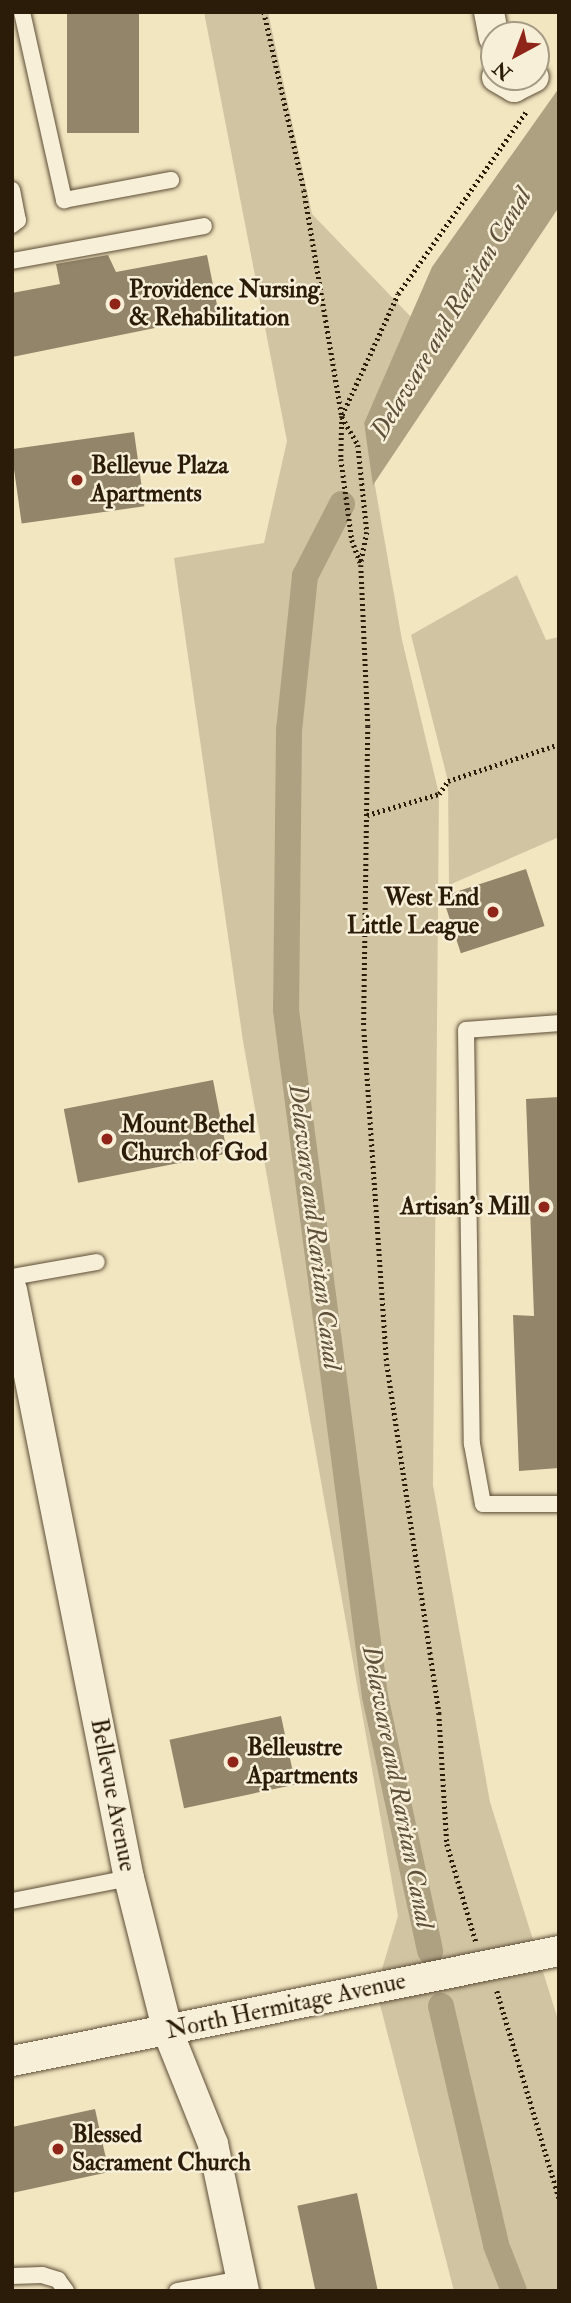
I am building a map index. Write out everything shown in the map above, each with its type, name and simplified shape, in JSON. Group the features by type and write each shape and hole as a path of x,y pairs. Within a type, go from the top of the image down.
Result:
{"street":[{"name":"Bellevue Avenue","path":"12,1290 130,1878 168,2032 213,2144 243,2285"},
{"name":"North Hermitage Avenue","path":"12,2060 168,2032 414,1979 474,1957 559,1951"}],"lane":[{"path":"22,12 64,200 172,180"},
{"path":"12,190 18,220 12,225"},
{"path":"12,261 204,226"},
{"path":"559,1023 466,1030 472,1444 483,1504 559,1504"},
{"path":"12,1277 97,1262"},
{"path":"12,1900 130,1878"},
{"path":"12,2276 42,2275 58,2280 66,2291"},
{"path":"177,2291 243,2285"}],"path":[{"path":"264,12 304,190 342,416 341,459 352,540 361,565"},
{"path":"342,416 398,294 528,110"},
{"path":"342,416 358,445 368,532 361,565 367,814 364,1029 387,1364 439,1713 447,1844 478,1935 474,1957"},
{"path":"367,814 439,794 448,781 559,744"},
{"path":"495,1987 559,2198"}],"shaded area":[{"path":"204,12 268,12 312,214 411,317 364,423 402,640 439,794 433,1485 490,1802 559,2023 559,2291 454,2291 376,1989 398,1916 243,1041 174,558 264,543 287,441"},
{"path":"517,575 546,640 559,637 559,837 449,885 448,781 411,635"}],"water":[{"path":"559,88 559,207 373,485 364,423 432,267"}],"building":[{"path":"67,12 139,12 139,133 67,133"},
{"name":"Providence Nursing & Rehabilitation","path":"108,255 116,272 207,255 219,315 12,357 12,293 60,284 56,264"},
{"name":"Bellevue Plaza Apartments","path":"134,432 144,506 22,524 12,449"},
{"name":"West End Little League","path":"526,869 545,926 461,953 442,896"},
{"path":"213,1080 227,1154 78,1183 64,1109"},
{"name":"Artisan's Mill","path":"559,1097 559,1468 519,1471 513,1315 534,1316 526,1099"},
{"name":"Belleustre Apartments","path":"281,1716 296,1784 184,1808 169,1740"},
{"name":"Blessed Sacrament Church","path":"95,2109 109,2172 12,2193 12,2127"},
{"path":"357,2193 378,2291 315,2291 297,2206"}],"waterway":[{"name":"Delaware and Raritan Canal","path":"342,504 305,576 289,730 286,1010 375,1696 430,1951"},
{"name":"Delaware and Raritan Canal","path":"441,2006 496,2245 514,2291"}],"place":[{"name":"Providence Nursing & Rehabilitation","path":"115,304"},
{"name":"Bellevue Plaza Apartments","path":"77,480"},
{"name":"West End Little League","path":"493,912"},
{"name":"Mount Bethel Church of God","path":"107,1139"},
{"name":"Artisan's Mill","path":"544,1207"},
{"name":"Belleustre Apartments","path":"233,1762"},
{"name":"Blessed Sacrament Church","path":"58,2149"}]}
